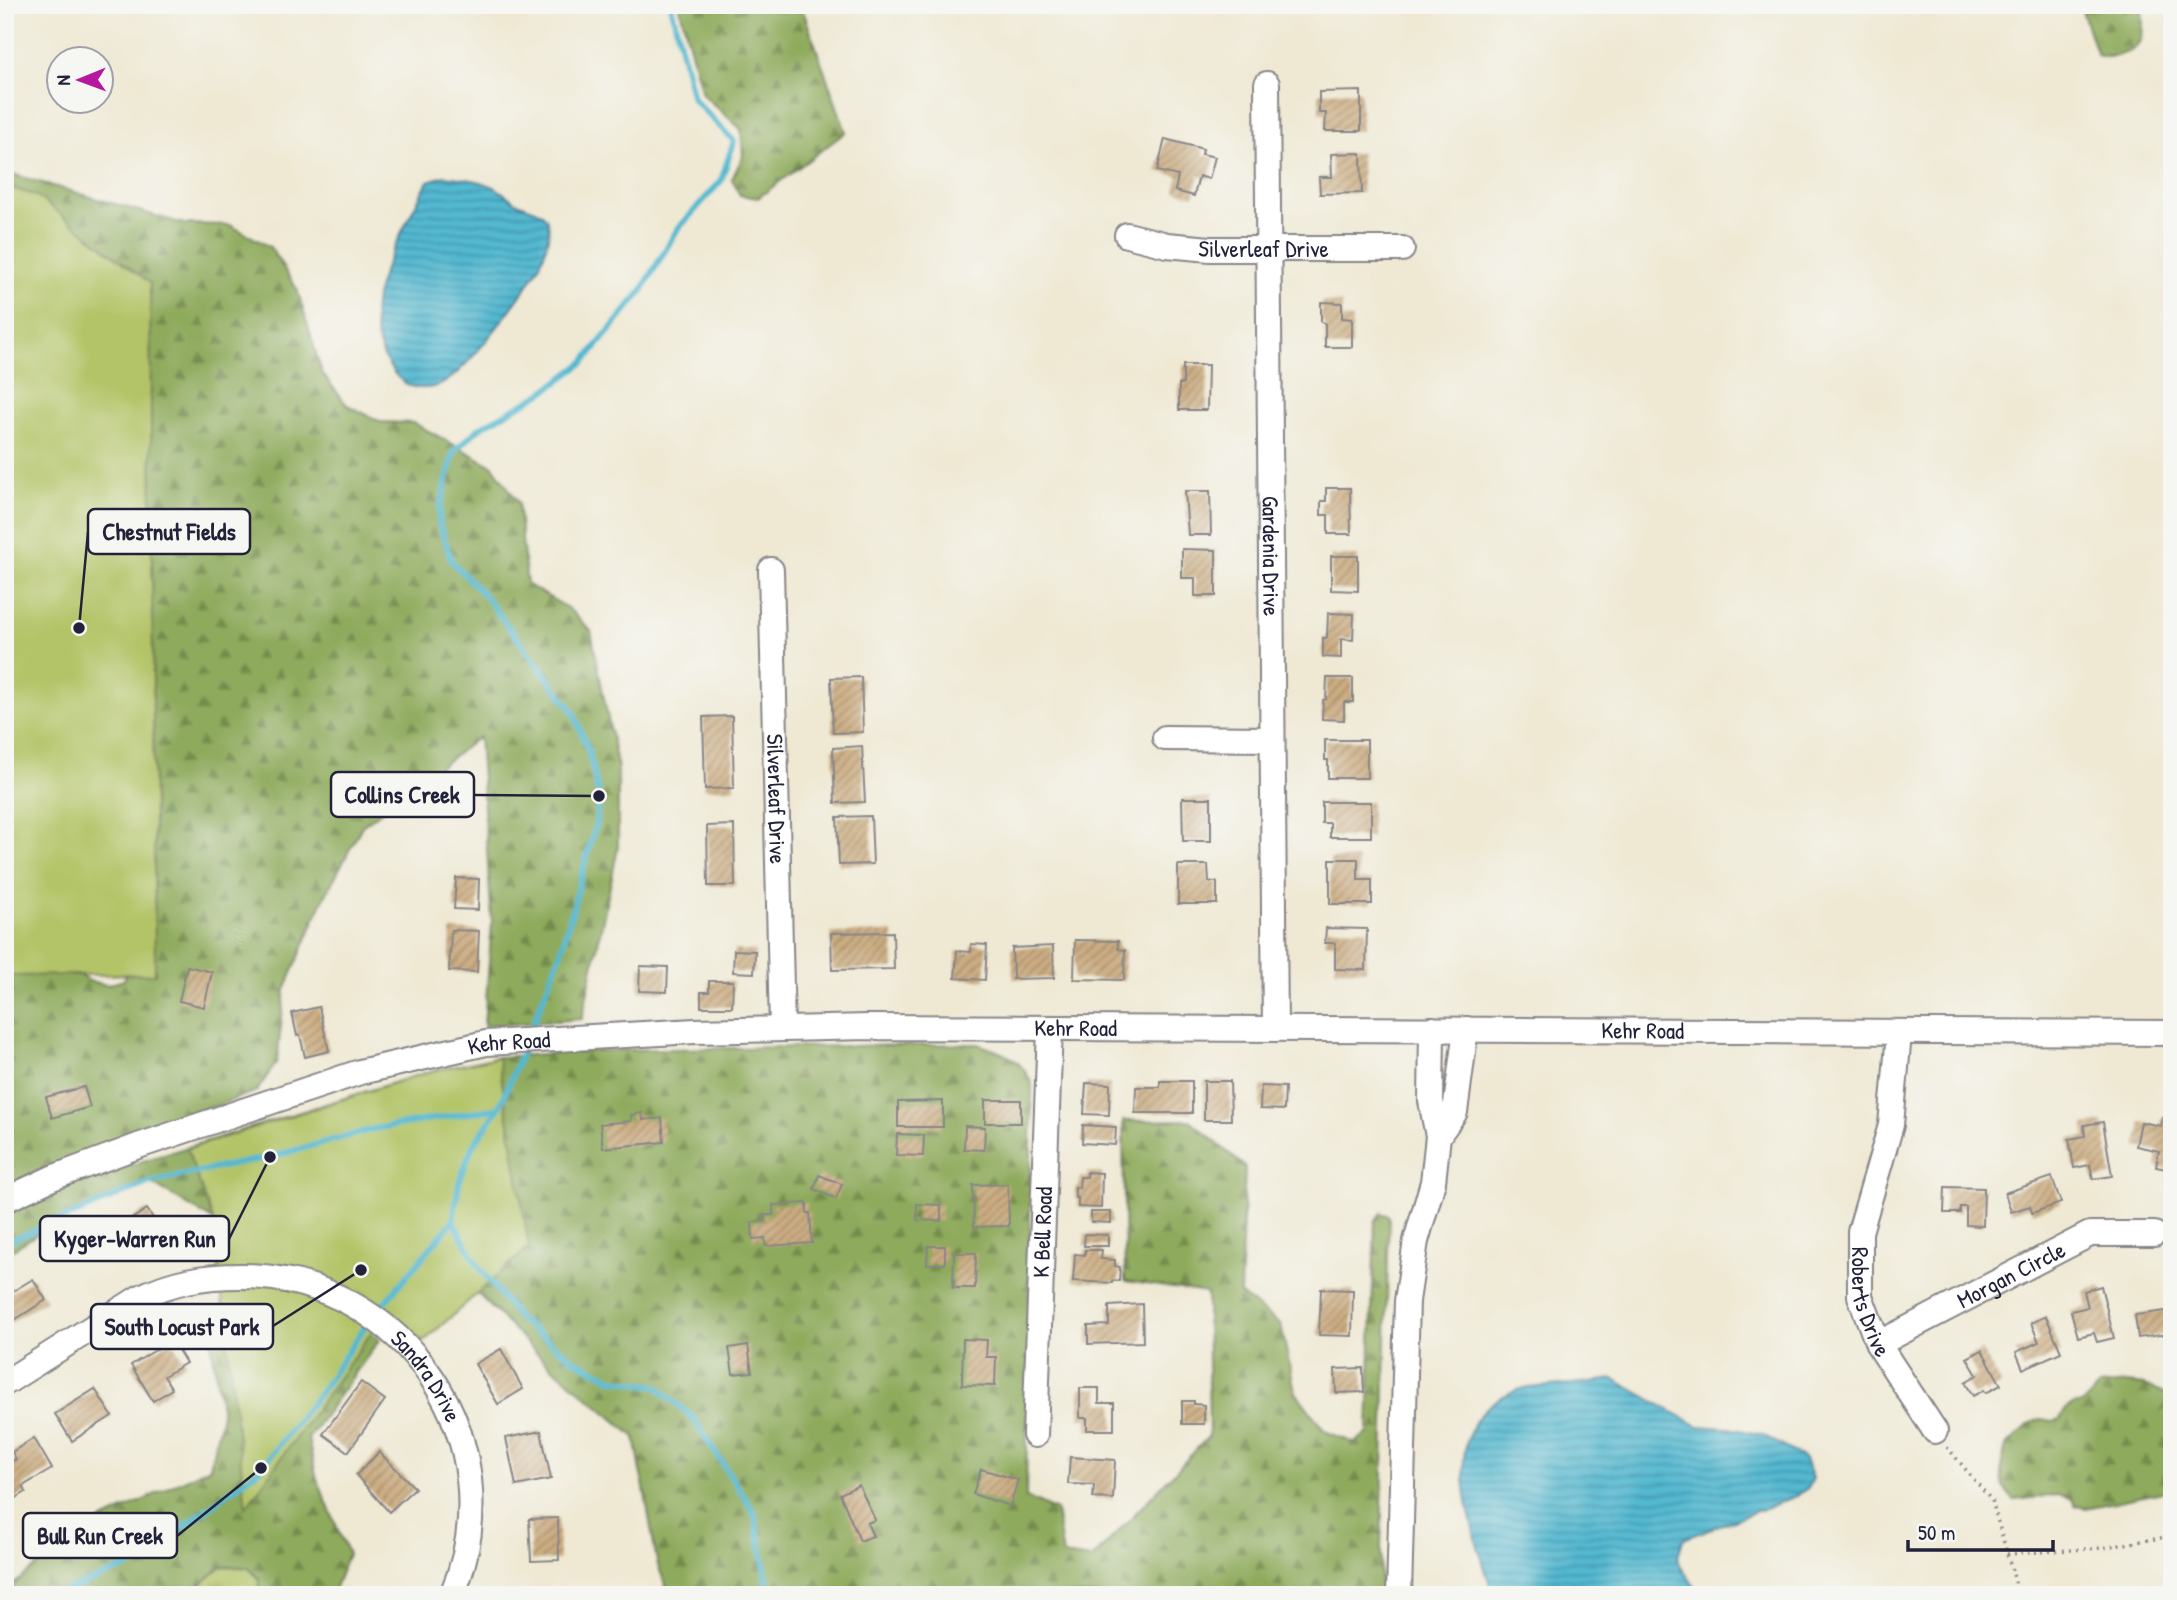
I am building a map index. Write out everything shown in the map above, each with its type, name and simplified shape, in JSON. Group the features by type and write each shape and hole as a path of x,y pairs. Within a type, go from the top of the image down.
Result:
{"street":[{"name":"Gardenia Drive","path":"1267,84 1275,1030"},
{"name":"Silverleaf Drive","path":"1127,235 1167,245 1210,249 1402,248"},
{"name":"Silverleaf Drive","path":"771,570 782,1029"},
{"path":"1166,738 1271,739"},
{"name":"Kehr Road","path":"5,1200 52,1178 113,1155 360,1072 486,1043 559,1037 782,1029 1050,1028 2172,1032"},
{"name":"K Bell Road","path":"1035,1435 1050,1028"},
{"path":"1399,1595 1407,1301 1416,1241 1433,1182 1438,1136 1431,1101 1432,1029"},
{"path":"1438,1136 1455,1112 1466,1029"},
{"name":"Roberts Drive","path":"1899,1032 1891,1125 1860,1232 1860,1296 1878,1345 1935,1432"},
{"name":"Morgan Circle","path":"1878,1345 2090,1234 2154,1234"},
{"name":"Sandra Drive","path":"5,1383 156,1289 178,1282 205,1277 256,1276 303,1284 360,1308 410,1348 438,1385 454,1416 469,1480 471,1518 464,1560 452,1595"}],"path":[{"path":"1935,1432 1992,1501 2015,1581 2015,1595"},
{"path":"2007,1554 2102,1548 2172,1536"}],"green space":[{"path":"679,5 801,5 846,132 758,198 740,195 732,179 743,156 741,129 702,94"},
{"path":"2080,5 2141,5 2143,30 2139,43 2119,55 2097,55"},
{"path":"5,172 184,224 230,225 270,247 297,289 322,373 347,405 381,422 414,423 493,466 518,502 527,584 569,609 591,631 618,769 618,848 582,1019 484,1026 492,923 479,737 362,826 322,902 285,990 277,1062 257,1091 58,1163 5,1186 5,936 89,981 107,985 124,980 129,965 5,208"},
{"path":"5,186 37,196 150,283 155,974 5,976"},
{"path":"978,1044 1011,1057 1022,1067 1032,1084 1026,1497 1056,1511 1063,1555 1092,1559 1209,1436 1207,1293 1125,1281 1123,1121 1190,1120 1245,1167 1240,1294 1281,1325 1295,1391 1325,1431 1354,1443 1368,1433 1375,1221 1381,1213 1389,1216 1380,1595 669,1595 657,1562 635,1437 547,1363 477,1293 423,1342 377,1304 213,1220 149,1182 66,1215 5,1255 5,1211 47,1191 428,1072 498,1057 609,1050"},
{"path":"498,1057 529,1247 423,1342 386,1312 246,1507 213,1220 187,1149 428,1072"},
{"path":"223,1305 337,1310 380,1339 308,1439 317,1479 348,1554 332,1595 259,1595 259,1579 248,1567 222,1566 188,1595 5,1595 5,1591 83,1530 210,1467 222,1414 211,1342"},
{"path":"2126,1383 2144,1385 2164,1393 2172,1392 2172,1490 2086,1508 2076,1506 2071,1498 2058,1495 2014,1500 2003,1487 2001,1467 2006,1446 2029,1424 2040,1419 2060,1419 2068,1407 2082,1404 2100,1386"},
{"path":"222,1566 248,1567 259,1579 259,1595 188,1595"}],"water":[{"path":"444,176 490,185 518,203 540,212 548,223 548,234 537,270 476,353 448,380 437,386 419,388 408,385 399,378 384,357 375,328 376,298 384,270 428,181"},
{"path":"1614,1379 1698,1426 1729,1428 1763,1435 1804,1458 1813,1478 1809,1487 1794,1497 1683,1539 1677,1560 1700,1595 1493,1595 1476,1540 1464,1480 1465,1452 1473,1426 1489,1405 1517,1390"}],"building":[{"path":"1361,91 1361,131 1325,131 1326,113 1319,113 1319,92"},
{"path":"1165,139 1203,149 1202,154 1215,157 1209,179 1199,176 1194,196 1175,191 1178,176 1157,171"},
{"path":"1361,153 1362,193 1320,194 1319,177 1332,177 1331,154"},
{"path":"1321,302 1342,303 1342,318 1352,319 1352,347 1325,347 1325,323 1321,322"},
{"path":"1183,365 1208,365 1207,410 1179,410 1179,384 1183,384"},
{"path":"1326,488 1350,488 1351,534 1328,534 1328,515 1321,515 1321,501 1326,501"},
{"path":"1185,491 1210,491 1211,535 1188,535"},
{"path":"1182,549 1216,550 1216,596 1195,596 1195,578 1182,578"},
{"path":"1331,556 1358,556 1358,591 1331,590"},
{"path":"1328,613 1354,614 1353,640 1341,639 1341,658 1323,657 1323,638 1327,638"},
{"path":"861,677 863,732 833,733 831,678"},
{"path":"1327,678 1353,678 1353,702 1344,702 1344,720 1322,719"},
{"path":"732,716 734,788 705,789 703,717"},
{"path":"1325,740 1367,740 1367,778 1328,778"},
{"path":"862,746 865,802 835,803 833,748"},
{"path":"1182,798 1211,798 1211,841 1183,841"},
{"path":"1322,802 1371,802 1371,837 1330,837 1330,823 1322,823"},
{"path":"871,816 873,864 839,865 837,817"},
{"path":"734,825 735,886 708,886 707,826"},
{"path":"1330,859 1358,859 1358,880 1372,880 1372,904 1330,904"},
{"path":"1178,865 1208,865 1209,882 1217,882 1217,904 1178,904"},
{"path":"456,878 479,879 478,910 454,909"},
{"path":"1326,928 1367,929 1366,970 1335,969 1335,943 1325,943"},
{"path":"451,930 479,931 477,972 449,971"},
{"path":"893,932 894,969 832,970 831,933"},
{"path":"1075,940 1118,941 1118,949 1125,950 1124,980 1074,979"},
{"path":"971,944 987,945 985,980 955,978 957,951 971,952"},
{"path":"1053,946 1054,978 1013,979 1012,948"},
{"path":"734,950 755,951 754,973 733,972"},
{"path":"187,966 212,972 204,1007 179,1001"},
{"path":"640,966 668,967 667,992 639,991"},
{"path":"709,981 733,981 732,1007 701,1007 701,992 709,992"},
{"path":"319,1007 329,1051 305,1057 292,1013"},
{"path":"1160,1081 1192,1081 1192,1113 1135,1113 1136,1087 1160,1087"},
{"path":"1204,1081 1230,1081 1231,1120 1204,1120"},
{"path":"1086,1083 1110,1084 1109,1115 1084,1114"},
{"path":"1261,1086 1285,1087 1284,1110 1260,1109"},
{"path":"84,1087 90,1107 52,1118 46,1097"},
{"path":"985,1100 1021,1100 1021,1123 985,1123"},
{"path":"943,1101 943,1127 898,1127 898,1102"},
{"path":"642,1113 643,1120 662,1118 664,1142 603,1148 600,1124 631,1121 631,1115"},
{"path":"2162,1117 2172,1119 2172,1170 2156,1167 2159,1151 2136,1146 2141,1122 2161,1126"},
{"path":"2103,1122 2112,1176 2093,1179 2090,1165 2074,1168 2069,1139 2085,1136 2084,1125"},
{"path":"1083,1125 1116,1127 1115,1145 1082,1143"},
{"path":"965,1126 985,1127 984,1150 964,1149"},
{"path":"897,1134 924,1135 923,1156 896,1155"},
{"path":"1087,1172 1102,1173 1101,1208 1078,1207 1075,1187 1079,1188 1080,1177 1087,1177"},
{"path":"819,1175 842,1184 836,1199 814,1189"},
{"path":"2052,1177 2061,1203 2032,1213 2030,1206 2011,1212 2005,1193"},
{"path":"1008,1184 1009,1226 974,1227 973,1185"},
{"path":"1945,1187 1984,1188 1983,1226 1966,1225 1966,1207 1960,1207 1960,1213 1944,1213"},
{"path":"807,1203 812,1243 766,1246 765,1238 753,1239 752,1222 764,1221 763,1215 773,1215 773,1205"},
{"path":"917,1204 941,1205 941,1221 917,1220"},
{"path":"147,1209 161,1230 120,1257 106,1236"},
{"path":"1091,1212 1111,1212 1111,1223 1091,1222"},
{"path":"1085,1234 1108,1235 1108,1246 1084,1246"},
{"path":"928,1246 945,1246 945,1264 927,1264"},
{"path":"1085,1250 1102,1250 1101,1259 1115,1260 1115,1266 1120,1267 1119,1281 1073,1281 1075,1254 1085,1255"},
{"path":"954,1253 976,1253 975,1288 953,1288"},
{"path":"33,1279 46,1300 5,1326 5,1296"},
{"path":"2101,1286 2114,1338 2097,1342 2094,1333 2078,1337 2071,1311 2088,1307 2084,1291"},
{"path":"1321,1289 1353,1290 1352,1336 1319,1335"},
{"path":"1142,1304 1143,1342 1088,1344 1088,1326 1109,1325 1109,1306"},
{"path":"2172,1312 2172,1330 2168,1330 2169,1334 2138,1338 2135,1315"},
{"path":"2046,1316 2061,1352 2023,1369 2016,1352 2039,1342 2031,1323"},
{"path":"963,1339 987,1340 986,1357 996,1357 995,1386 962,1385"},
{"path":"172,1340 186,1363 164,1376 172,1389 153,1401 131,1365"},
{"path":"748,1345 752,1372 733,1374 729,1348"},
{"path":"501,1349 523,1389 498,1404 475,1364"},
{"path":"1982,1350 2001,1385 1973,1396 1965,1382 1977,1375 1967,1358"},
{"path":"1363,1368 1364,1392 1336,1393 1335,1369"},
{"path":"361,1382 385,1400 348,1452 323,1434"},
{"path":"1080,1388 1099,1388 1099,1403 1114,1403 1114,1430 1087,1430 1087,1418 1080,1418"},
{"path":"95,1389 112,1416 72,1441 55,1414"},
{"path":"1182,1401 1194,1401 1194,1404 1204,1405 1204,1424 1182,1424"},
{"path":"541,1431 551,1479 516,1486 506,1438"},
{"path":"34,1438 52,1469 23,1486 26,1492 5,1505 5,1465 16,1459 12,1452"},
{"path":"379,1452 415,1488 389,1512 356,1475"},
{"path":"1070,1457 1115,1460 1113,1499 1093,1498 1094,1485 1068,1484"},
{"path":"981,1469 1018,1480 1010,1506 973,1494"},
{"path":"859,1485 875,1520 867,1523 873,1536 860,1541 840,1494"},
{"path":"558,1518 559,1560 531,1561 529,1519"}],"waterway":[{"path":"529,1034 560,955 596,823 599,796 589,753 573,711 484,595 452,562 439,523 440,508 454,451 481,427 542,393 583,363 641,292 677,230 721,181 734,141 693,99 671,5"},
{"path":"524,1047 499,1108 472,1147 459,1183 453,1221 479,1267 518,1318 573,1359 612,1379 656,1386 692,1417 754,1512 767,1579 767,1595"},
{"path":"5,1243 150,1182 270,1157 374,1129 499,1108"},
{"path":"375,1314 453,1221"},
{"path":"55,1595 135,1564 261,1468 324,1387 368,1322"}],"place":[{"name":"Chestnut Fields","path":"79,628"},
{"name":"Collins Creek","path":"599,796"},
{"name":"Kyger-Warren Run","path":"270,1157"},
{"name":"South Locust Park","path":"361,1270"},
{"name":"Bull Run Creek","path":"261,1468"}]}
